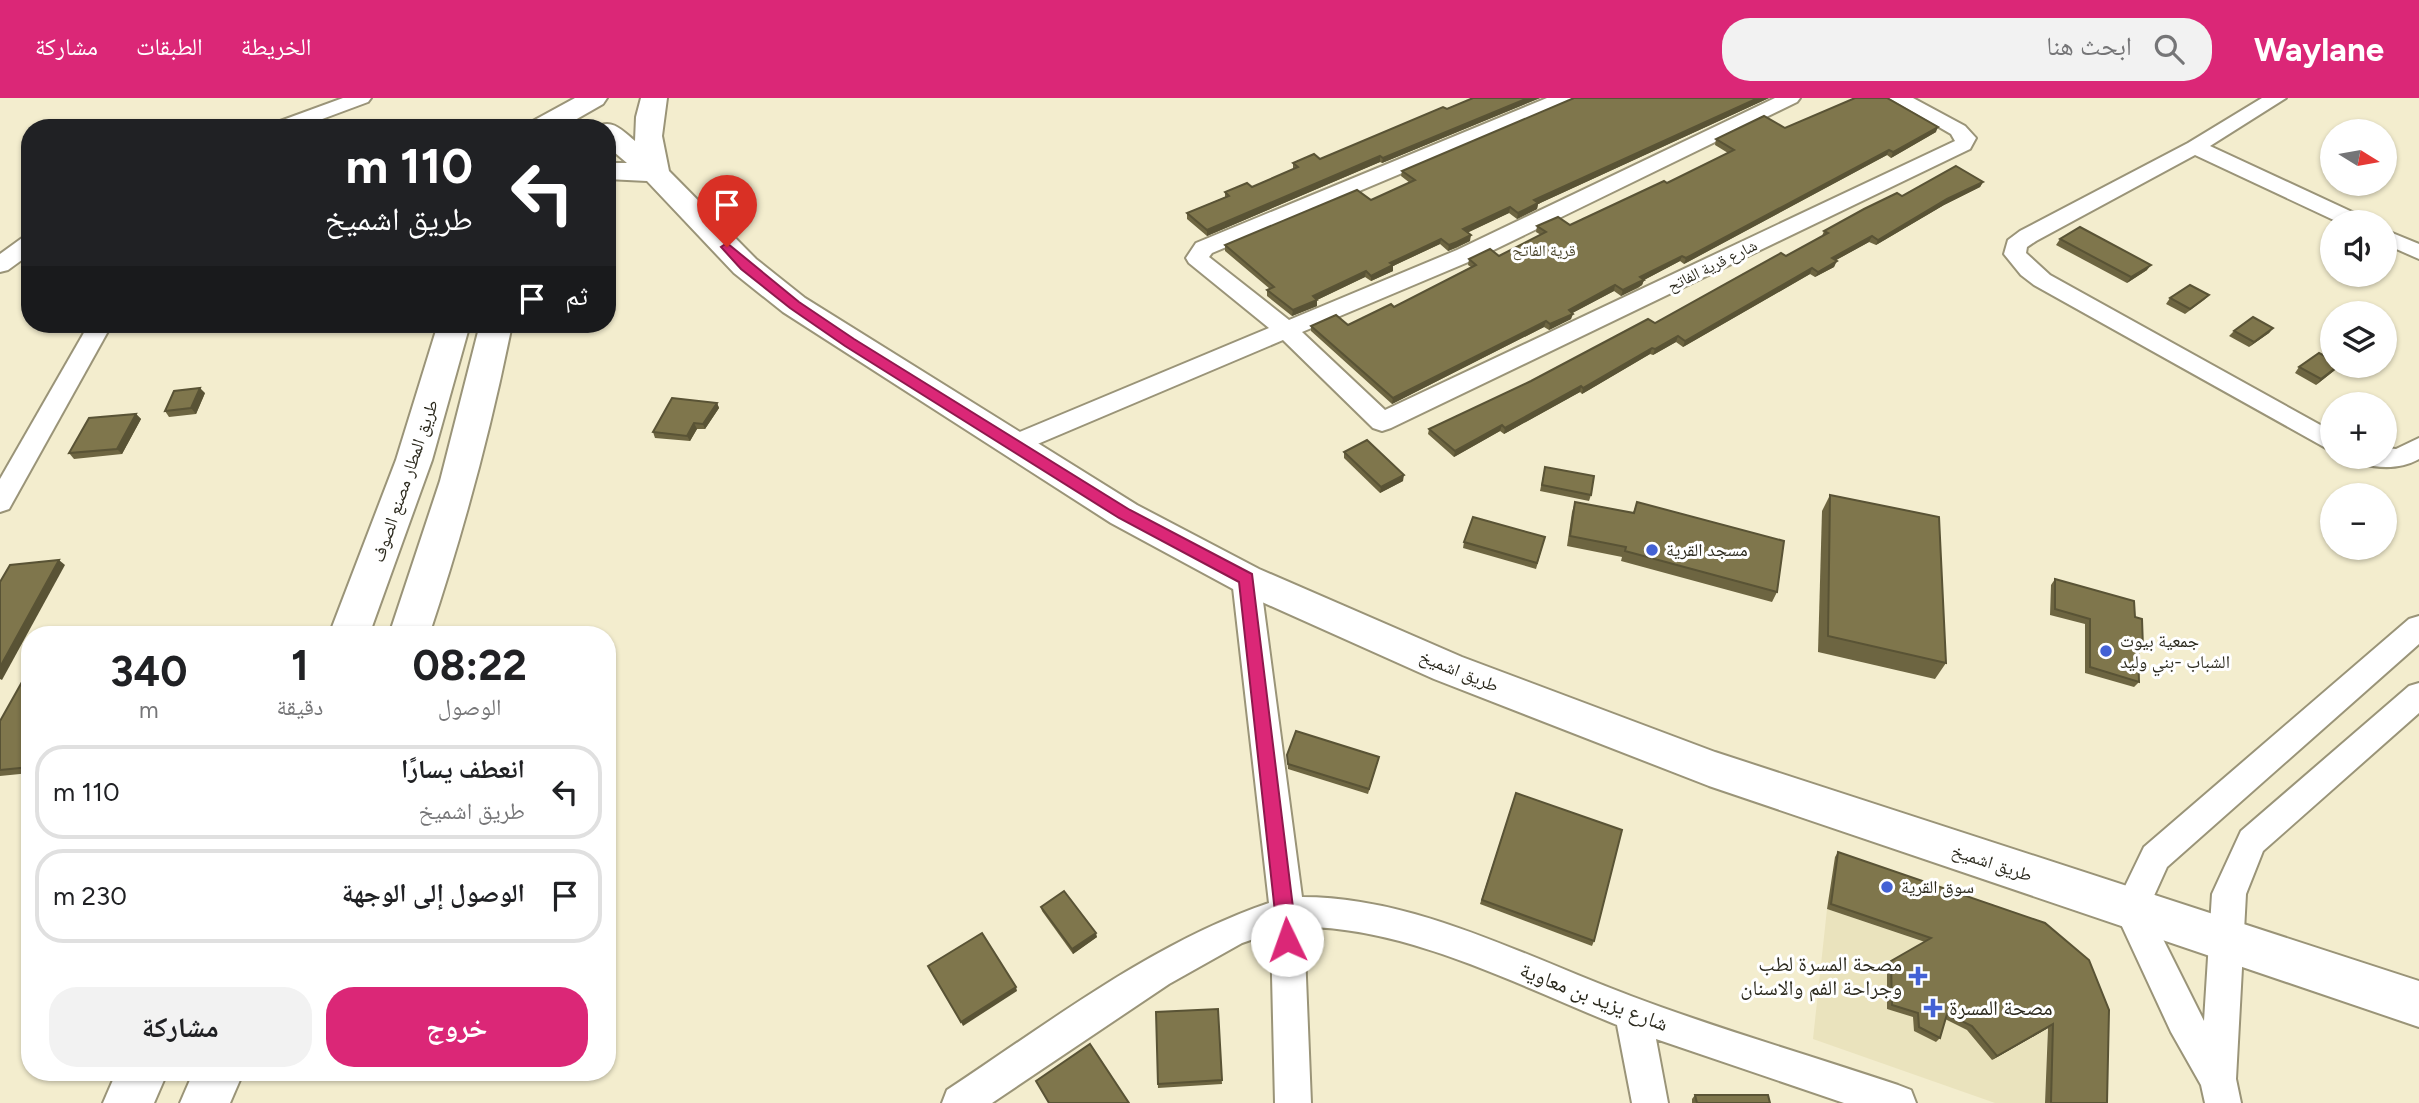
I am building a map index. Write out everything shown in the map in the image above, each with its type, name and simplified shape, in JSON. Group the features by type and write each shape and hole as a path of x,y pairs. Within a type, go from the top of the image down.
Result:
{"highway":[{"path":"616,171 655,173 648,139 648,122 654,98"},
{"path":"538,115 595,114"},
{"name":"طريق اشميخ","path":"616,135 745,266 794,305 1124,514 1246,579 1448,668 1709,768 2419,1004"},
{"name":"طريق المطار مصنع الصوف","path":"352,626 414,460 451,333"},
{"path":"412,626 456,493 494,333"},
{"path":"128,1103 138,1081"},
{"path":"205,1103 215,1081"}],"street":[{"path":"304,119 361,98"},
{"path":"1287,331 1197,258 1204,248 1564,98"},
{"path":"1012,445 1465,255 1790,98"},
{"name":"شارع قرية الفاتح","path":"1287,331 1382,422 1963,145 1966,138 1958,130 1899,98"},
{"path":"2276,98 2195,147 2028,236 2016,246 2015,254 2042,280 2320,436"},
{"path":"2195,147 2329,210"},
{"path":"2397,242 2419,252"},
{"path":"2,263 21,249"},
{"path":"2,263 21,262"},
{"path":"0,502 95,333"},
{"path":"2397,458 2419,447"},
{"path":"1246,579 1286,912 1293,1103"},
{"path":"2221,1091 2171,996 2131,909 2155,857 2419,627"},
{"path":"2221,1091 2230,894 2233,880 2252,841 2419,695"},
{"name":"شارع يزيد بن معاوية","path":"960,1103 1157,972 1233,931 1286,912 1330,912 1396,925 1458,945 1633,1014 1898,1103"},
{"path":"1633,1014 1650,1103"}],"shaded area":[{"name":"مصحة المسرة","path":"1827,909 2049,984 2045,1103 1995,1103 1813,1039"}],"building":[{"path":"1473,98 1528,98 1383,158 1380,156 1207,230 1187,213 1229,196 1225,192 1247,183 1252,187 1298,167 1293,163 1314,154 1320,159 1443,107 1447,109"},
{"path":"1574,98 1758,98 1534,200 1538,203 1518,213 1510,207 1463,229 1471,235 1457,242 1449,245 1441,239 1390,263 1393,265 1371,276 1366,271 1313,296 1317,300 1293,310 1267,290 1274,287 1225,245 1357,190 1371,200 1415,180 1402,171"},
{"path":"1855,98 1887,98 1938,127 1893,152 1889,150 1686,258 1682,256 1640,277 1644,280 1623,290 1615,285 1569,310 1573,314 1550,324 1546,321 1393,398 1311,326 1336,315 1348,325 1391,304 1394,307 1476,265 1469,259 1490,249 1499,256 1546,232 1537,226 1558,217 1570,225 1664,181 1667,183 1734,150 1716,139 1764,116 1785,128"},
{"path":"1956,166 1983,182 1947,199 1878,240 1872,236 1832,258 1837,261 1818,272 1812,268 1685,341 1678,336 1655,349 1652,348 1583,388 1581,386 1505,428 1502,425 1455,451 1429,429 1531,381 1648,319 1655,323 1781,253 1786,256 1864,209 1897,193 1902,196"},
{"path":"2080,227 2151,265 2131,277 2060,239"},
{"path":"2190,285 2209,295 2190,309 2170,298"},
{"path":"2253,317 2273,328 2254,342 2234,331"},
{"path":"2319,353 2320,378 2322,378 2321,379 2299,367"},
{"path":"200,388 191,408 165,411 174,391"},
{"path":"672,398 717,403 703,424 694,423 687,436 653,432"},
{"path":"136,414 117,449 69,453 89,418"},
{"path":"1367,440 1404,475 1381,487 1344,452"},
{"path":"1545,467 1594,476 1591,495 1542,485"},
{"path":"1830,495 1939,517 1946,663 1828,636"},
{"path":"1575,502 1634,513 1637,502 1784,541 1777,592 1625,551 1626,547 1570,536"},
{"path":"1473,517 1545,537 1537,563 1464,542"},
{"path":"59,560 0,667 0,582 10,565"},
{"path":"2055,579 2134,601 2135,617 2142,619 2143,648 2138,646 2139,682 2090,667 2090,619 2055,609"},
{"path":"21,684 21,768 0,770 0,721"},
{"path":"1296,731 1379,757 1369,789 1288,764 1287,755"},
{"path":"1516,793 1622,830 1594,941 1482,900"},
{"path":"1838,852 2045,923 2089,960 2109,1010 2107,1103 2051,1103 2053,1024 1997,1056 1972,1026 1947,1014 1940,1038 1919,1027 1918,1013 1892,1005 1891,961 1931,938 1831,904"},
{"path":"1064,891 1096,933 1072,949 1041,907"},
{"path":"982,933 1016,987 961,1022 928,966"},
{"path":"1218,1009 1222,1080 1158,1084 1156,1012"},
{"path":"1090,1044 1129,1103 1049,1103 1036,1081"},
{"path":"1695,1095 1768,1095 1770,1103 1697,1103"}],"place":[{"name":"مسجد القرية","path":"1652,550"},
{"name":"جمعية بيوت الشباب -بني وليد","path":"2106,651"},
{"name":"سوق القرية","path":"1887,887"},
{"name":"مصحة المسرة لطب وجراحة الفم والاسنان","path":"1918,976"},
{"name":"مصحة المسرة","path":"1933,1008"}],"district":[{"name":"قرية الفاتح","path":"1544,250"}],"route":[{"path":"727,247 745,266 794,305 850,342 1124,514 1246,579 1286,912 1287,940"}]}
